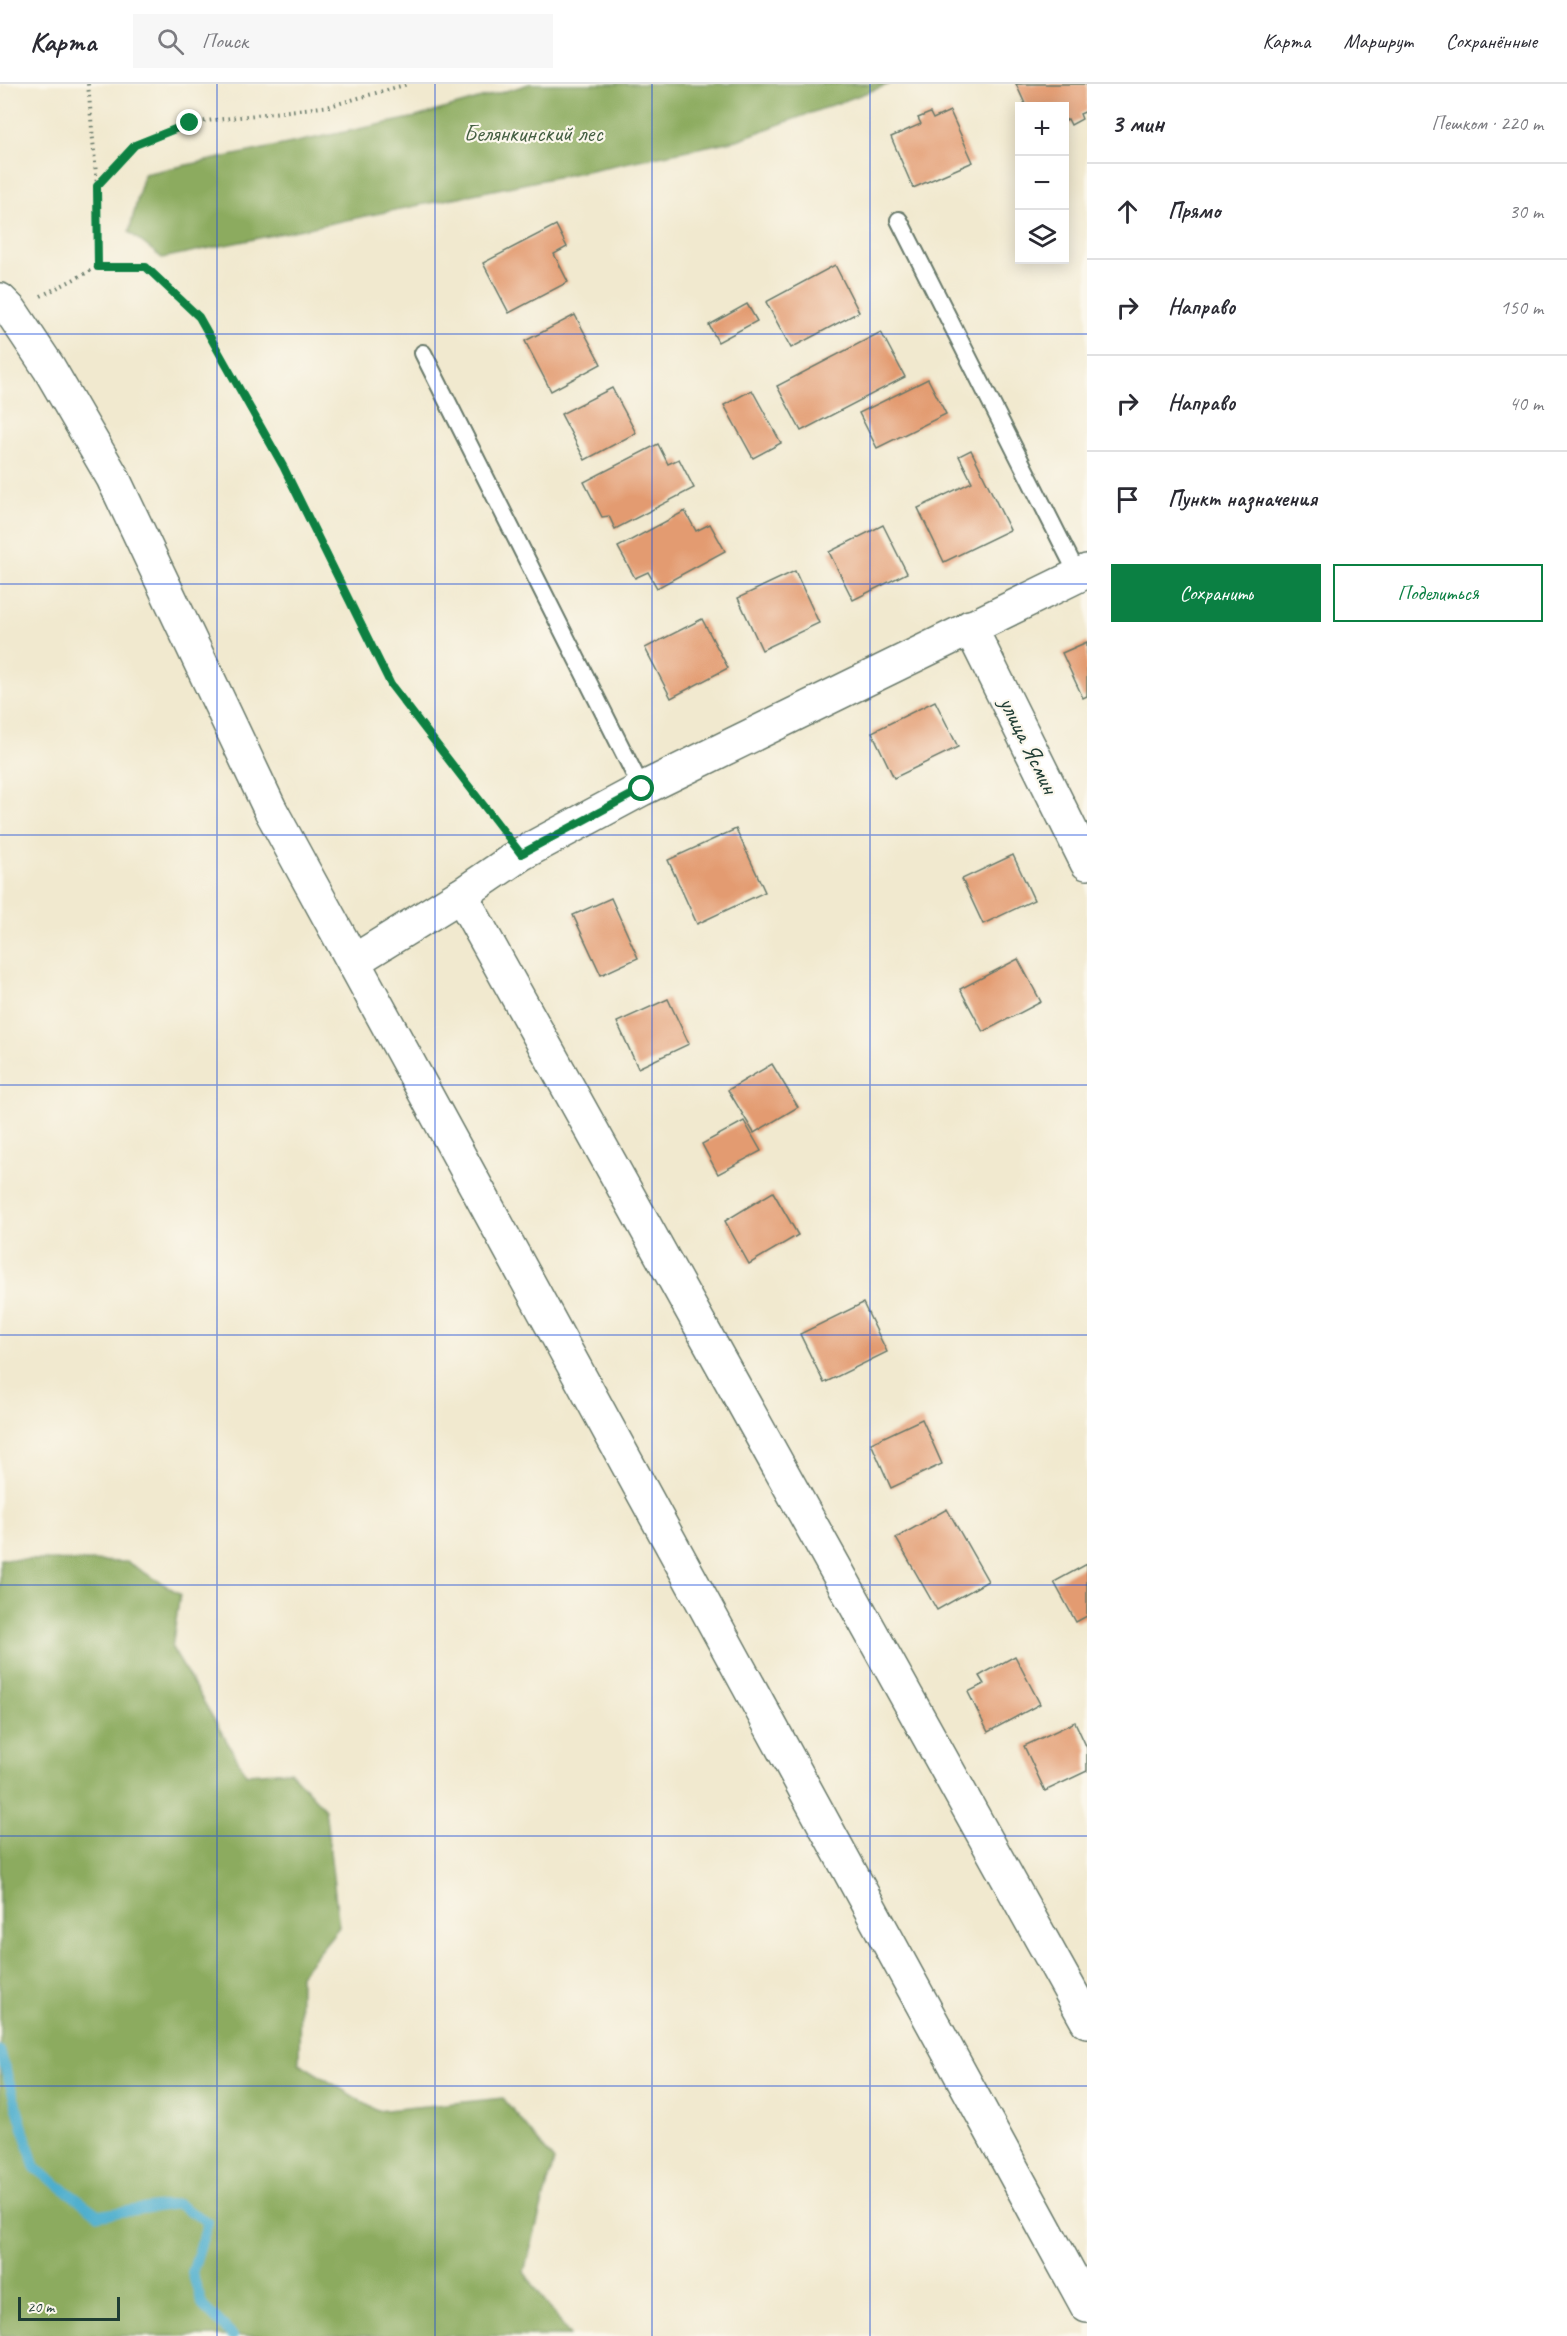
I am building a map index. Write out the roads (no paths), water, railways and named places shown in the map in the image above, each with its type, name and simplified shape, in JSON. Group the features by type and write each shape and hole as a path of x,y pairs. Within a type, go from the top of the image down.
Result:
{"street":[{"path":"5,305 50,368 113,478 270,809 1087,2306"},
{"path":"354,961 521,854 642,789 1083,573"},
{"name":"улица Ясмин","path":"970,627 1087,863"},
{"path":"461,894 1087,2020"}],"lane":[{"path":"899,220 1083,573"},
{"path":"423,353 642,789"}],"waterway":[{"path":"0,2051 35,2168 99,2215 177,2204 208,2222 192,2273 203,2306 233,2336"}],"park label":[{"name":"Белянкинский лес","path":"533,133"}]}
